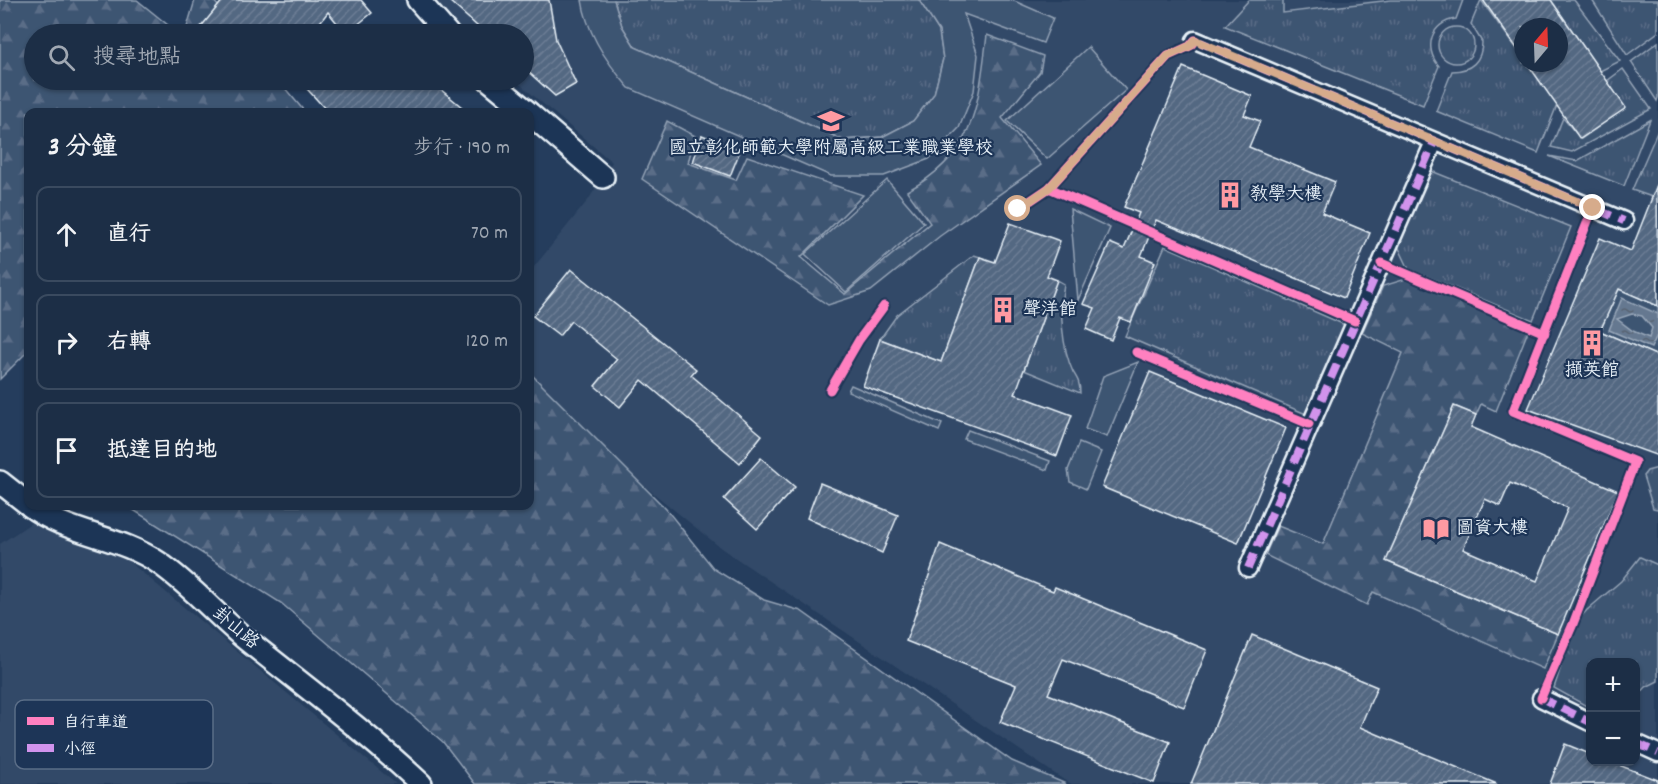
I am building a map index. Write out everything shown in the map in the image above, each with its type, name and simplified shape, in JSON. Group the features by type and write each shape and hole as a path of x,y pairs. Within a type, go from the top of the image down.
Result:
{"street":[{"path":"418,0 439,24"},
{"path":"1195,40 1624,221"},
{"path":"501,90 523,108"},
{"path":"534,117 603,177"},
{"path":"1248,568 1434,142"},
{"name":"卦山路","path":"0,482 24,501"},
{"name":"卦山路","path":"36,510 116,541 158,562 247,640 375,740 421,784"},
{"path":"1541,698 1586,720"},
{"path":"1640,745 1658,753"}],"shaded area":[{"path":"421,0 1658,0 1658,784 1072,784 1064,780 721,548 534,396 534,267 589,199 612,162 527,90 534,90 534,24 450,24"},
{"path":"31,523 114,549 396,784 0,784 0,544"}],"green space":[{"path":"0,0 137,0 167,24 24,24 24,90 286,90 302,108 24,108 24,355 0,379"},
{"path":"195,0 214,1 233,24 188,24"},
{"path":"582,0 614,0 622,26 635,47 843,140 882,137 913,121 934,94 943,59 939,31 919,0 1012,0 1053,18 1043,43 964,14 978,55 974,91 959,128 929,159 884,176 831,176 629,88 593,36"},
{"path":"614,0 919,0 939,31 943,59 934,94 913,121 882,137 843,140 635,47 622,26"},
{"path":"1249,0 1283,0 1283,13 1391,0 1463,0 1456,19 1441,25 1432,37 1431,51 1439,66 1423,105 1225,26"},
{"path":"1481,0 1514,45 1514,72 1533,72 1557,105 1538,153 1436,111 1452,71 1470,67 1478,60 1482,42 1471,24"},
{"path":"1551,0 1574,0 1620,61 1600,71 1568,25 1568,18 1563,18"},
{"path":"1592,0 1658,0 1658,32 1627,55"},
{"path":"1456,27 1468,33 1474,45 1468,57 1456,63 1444,57 1438,45 1444,33"},
{"path":"987,35 1043,56 1040,72 1002,118 1041,165 940,236 871,291 828,305 642,179 667,121 695,136 688,163 736,180 747,156 863,195 801,257 845,294 930,223 907,191 930,177 947,161 960,144 976,106"},
{"path":"1658,42 1658,98 1657,101 1631,62"},
{"path":"1088,47 1126,90 1047,159 1007,121"},
{"path":"1623,69 1651,109 1572,152 1551,147 1563,118 1581,139 1625,108 1607,81"},
{"path":"1650,120 1624,186 1549,156 1577,161"},
{"path":"1658,130 1658,182 1652,197 1632,190"},
{"path":"1429,170 1571,227 1533,320 1409,269 1398,246"},
{"path":"887,180 924,223 846,292 805,254"},
{"path":"1070,209 1110,228 1078,300"},
{"path":"1165,246 1345,325 1306,414 1125,336"},
{"path":"974,255 980,257 941,362 880,339 897,315"},
{"path":"1406,279 1528,331 1496,411 1481,404 1476,415 1454,406 1386,561 1558,634 1543,669 1373,592 1367,605 1265,555 1278,526 1323,544 1403,353 1362,333 1383,286"},
{"path":"1057,280 1064,284 1062,317 1064,340 1080,393 1024,370"},
{"path":"1619,289 1658,306 1657,356 1600,331"},
{"path":"1138,362 1107,437 1085,429 1103,376"},
{"path":"534,377 666,509 714,569 764,600 801,611 1012,761 1066,784 475,784 443,742 281,603 133,510 534,510"},
{"path":"851,385 942,424 939,431 848,391"},
{"path":"968,430 1050,461 1047,470 964,439"},
{"path":"1079,443 1101,452 1086,489 1070,482 1068,470"},
{"path":"1658,468 1658,509 1653,508 1643,476 1647,471"},
{"path":"1640,557 1658,565 1658,681 1646,687 1640,694 1640,658 1586,658 1586,706 1554,688 1575,624 1587,610 1621,581"}],"water":[{"path":"1622,298 1658,314 1658,333 1651,348 1609,330","holes":["1632,314 1642,316 1652,328 1649,338 1633,331 1617,319"]}],"building":[{"path":"223,0 361,0 372,13 358,24 338,24 328,12 319,24 203,24"},
{"path":"448,0 549,0 556,40 576,84 555,96 534,77 534,24 475,24"},
{"path":"1483,0 1551,0 1564,18 1514,18 1514,44"},
{"path":"1568,24 1626,108 1580,139 1533,72 1568,72"},
{"name":"教學大樓","path":"1183,67 1252,96 1244,115 1260,121 1249,147 1335,182 1322,213 1370,233 1344,298 1156,220 1141,256 1155,262 1131,322 1120,318 1111,340 1086,329 1095,308 1083,304 1110,243 1124,249 1139,213 1124,207"},
{"path":"308,90 441,90 463,108 324,108"},
{"path":"702,135 740,151 730,176 693,162"},
{"name":"擷英館","path":"1657,185 1658,306 1619,289 1600,331 1658,356 1658,456 1528,409 1600,238 1631,251"},
{"name":"聲洋館","path":"1010,223 1060,241 1047,276 1057,280 1015,394 1072,415 1057,456 863,386 880,339 941,362 980,257 995,262"},
{"path":"571,269 696,369 691,375 762,435 740,463 642,380 620,407 595,386 617,359 571,321 559,336 534,315"},
{"path":"1150,372 1286,428 1238,543 1102,487"},
{"name":"圖資大樓","path":"1454,406 1476,415 1471,427 1618,491 1558,634 1386,561","holes":["1510,483 1568,508 1537,581 1463,549 1485,499 1500,506"]},
{"path":"761,458 795,487 757,529 724,499"},
{"path":"820,483 898,515 882,553 807,518"},
{"path":"940,544 1053,591 1055,587 1207,650 1184,707 1063,659 1048,694 1170,742 1154,783 1000,722 1016,685 906,641"},
{"path":"1252,635 1377,687 1360,727 1497,784 1191,784"},
{"path":"1565,744 1586,752 1586,766 1621,766 1658,780 1658,784 1550,784"}],"marked path":[{"path":"1195,40 1624,221"},
{"path":"1248,568 1434,142"},
{"path":"1541,698 1586,720"},
{"path":"1640,745 1658,753"}],"cycle path":[{"path":"1018,209 1049,188 1168,56 1190,46 1195,40"},
{"path":"1049,188 1355,321"},
{"path":"1541,698 1573,624 1635,462 1513,411 1593,208"},
{"path":"1381,263 1545,333"},
{"path":"830,390 859,340 884,306"},
{"path":"1136,352 1309,424"}],"place":[{"name":"國立彰化師範大學附屬高級工業職業學校","path":"831,121"},
{"name":"教學大樓","path":"1230,195"},
{"name":"聲洋館","path":"1003,310"},
{"name":"擷英館","path":"1592,343"},
{"name":"圖資大樓","path":"1436,529"}],"route":[{"path":"1018,209 1049,188 1168,56 1190,46 1195,40 1593,208"}]}
